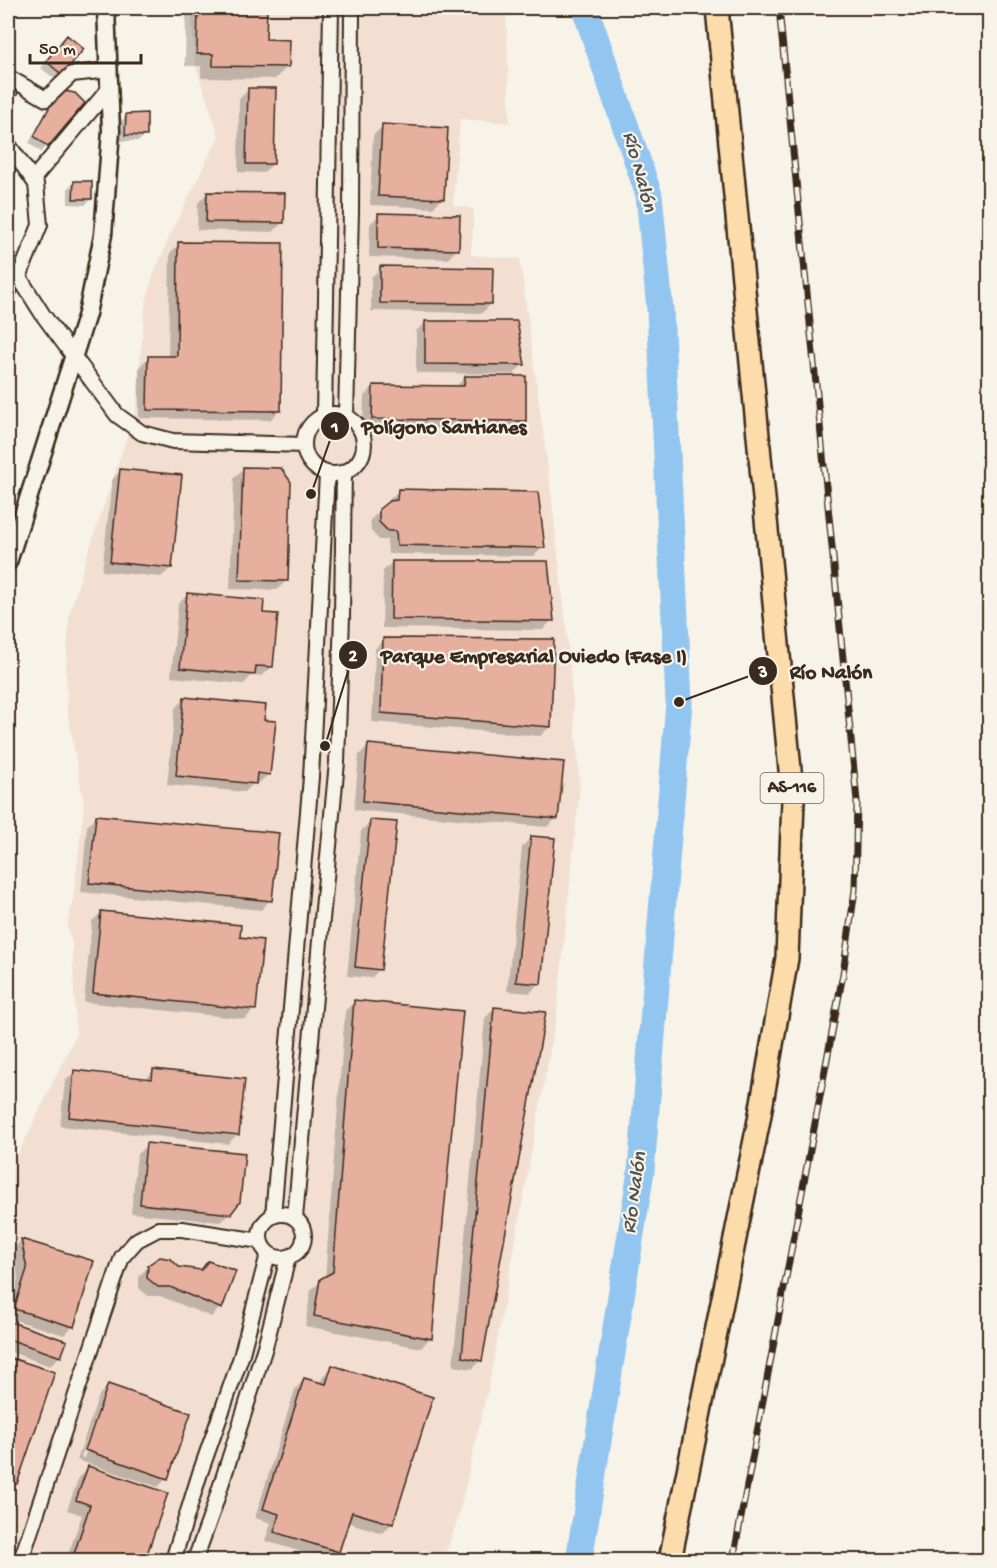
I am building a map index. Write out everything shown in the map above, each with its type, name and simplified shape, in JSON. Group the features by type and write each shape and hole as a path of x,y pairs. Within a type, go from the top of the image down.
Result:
{"main road":[{"name":"AS-116","path":"670,1560 759,1120 787,957 793,801 717,8"}],"street":[{"path":"8,562 87,314 103,235 111,131 106,8"},
{"path":"324,415 331,8"},
{"path":"346,417 351,211 352,8"},
{"path":"8,77 46,99 72,74 108,70"},
{"path":"33,179 109,89"},
{"path":"8,146 36,184 40,225 13,274 117,415 142,433 173,441 304,445"},
{"path":"341,414 346,417 351,418 358,426 365,441 364,452 356,465 348,471 327,474 317,470 306,455 305,434 310,425 324,415 341,414"},
{"path":"295,1218 337,762 344,472"},
{"path":"273,1216 311,777 327,474"},
{"path":"288,1215 295,1218 304,1233 300,1249 288,1258 268,1254 260,1241 262,1226 273,1216 288,1215"},
{"path":"21,1560 122,1257 137,1240 158,1230 182,1229 260,1241"},
{"path":"173,1560 200,1473 241,1358 268,1254"},
{"path":"195,1560 265,1347 288,1258"}],"shaded area":[{"path":"191,8 506,8 510,123 460,119 453,205 474,209 471,255 520,259 566,623 580,785 557,1012 491,1375 457,1522 443,1560 8,1560 8,1300 18,1270 8,1209 8,1175 76,1035 72,942 67,927 74,894 84,805 67,708 66,670 69,616 136,409 145,306 154,273 219,136 195,64"}],"building":[{"path":"198,8 267,8 266,39 290,40 289,67 213,66 213,54 197,54"},
{"path":"67,35 84,49 62,75 46,61"},
{"path":"8,81 21,88 8,110"},
{"path":"248,88 276,88 274,164 246,164"},
{"path":"64,91 75,93 85,103 48,147 34,136 50,106"},
{"path":"147,113 147,136 125,135 126,114"},
{"path":"382,124 448,128 444,199 378,196"},
{"path":"74,181 92,181 92,199 73,199"},
{"path":"207,192 285,193 284,223 206,222"},
{"path":"378,213 460,215 459,250 378,248"},
{"path":"178,242 283,243 281,411 147,410 148,356 177,356"},
{"path":"380,266 493,268 492,304 380,303"},
{"path":"8,281 20,287 14,299 14,317 8,317"},
{"path":"425,321 517,321 525,365 425,364"},
{"path":"465,376 526,376 526,421 372,419 373,385 464,386"},
{"path":"243,467 281,468 291,482 288,581 239,580"},
{"path":"120,469 182,475 172,568 110,562"},
{"path":"398,489 538,492 545,548 397,545 396,531 388,531 379,522 379,509 389,501 397,500"},
{"path":"392,561 548,561 554,621 391,619"},
{"path":"187,593 264,600 263,613 278,614 273,667 256,666 255,675 180,668"},
{"path":"383,638 554,639 551,727 381,713"},
{"path":"184,697 266,705 264,720 276,721 270,775 257,773 256,784 176,776"},
{"path":"368,744 564,762 558,819 363,801"},
{"path":"96,815 279,833 272,901 89,883"},
{"path":"370,820 397,822 381,970 355,967"},
{"path":"531,836 555,838 541,984 516,982"},
{"path":"101,911 241,925 240,937 263,940 256,1010 93,993"},
{"path":"354,1000 463,1011 432,1339 314,1316 320,1279 333,1272"},
{"path":"494,1007 546,1012 482,1361 462,1357"},
{"path":"153,1069 245,1079 239,1135 69,1117 74,1070 152,1079"},
{"path":"146,1143 245,1153 240,1202 231,1214 140,1204"},
{"path":"21,1239 94,1261 74,1327 14,1309 27,1269"},
{"path":"160,1257 171,1259 179,1267 201,1270 208,1261 236,1271 222,1309 170,1287 158,1287 147,1278 148,1265"},
{"path":"8,1321 67,1341 61,1357 8,1339"},
{"path":"8,1357 55,1372 17,1484 8,1480"},
{"path":"332,1365 433,1397 393,1524 352,1512 339,1552 274,1532 279,1514 263,1509 304,1378 326,1384"},
{"path":"108,1384 191,1413 168,1479 85,1450"},
{"path":"88,1466 168,1493 145,1560 72,1560 90,1505 76,1500"}],"waterway":[{"name":"Río Nalón","path":"579,1560 641,1171 679,702 660,309 649,195 585,8"}],"railway":[{"path":"733,1560 843,974 855,890 857,801 779,8"}],"place":[{"name":"Polígono Santianes","path":"311,494"},
{"name":"Río Nalón","path":"679,702"},
{"name":"Parque Empresarial Oviedo (Fase I)","path":"325,746"}]}
